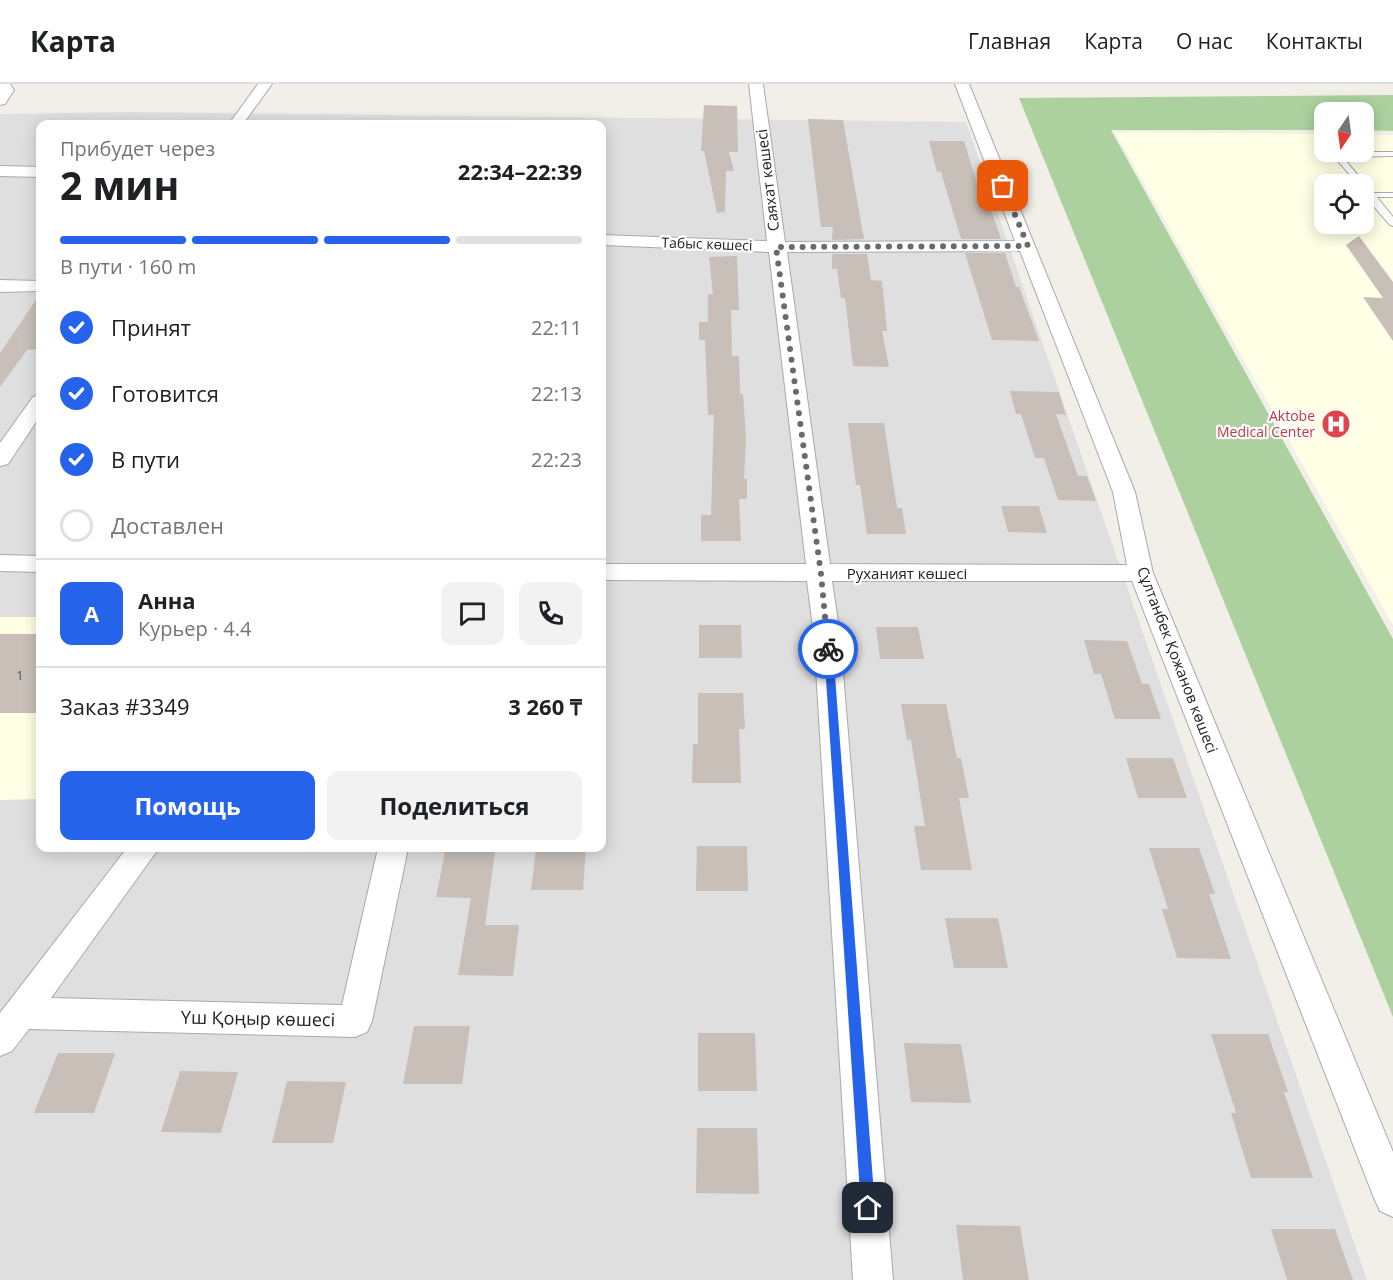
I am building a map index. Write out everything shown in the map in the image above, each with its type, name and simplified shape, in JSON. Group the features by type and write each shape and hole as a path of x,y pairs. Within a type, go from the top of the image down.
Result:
{"street":[{"path":"0,102 7,90 3,84"},
{"path":"239,120 265,84"},
{"name":"Саяхат көшесі","path":"756,84 821,574 873,1280"},
{"name":"Сұлтанбек Қожанов көшесі","path":"962,84 1124,492 1140,573 1393,1198"},
{"path":"0,171 36,171"},
{"name":"Табыс көшесі","path":"606,240 776,247 1028,246"},
{"path":"0,286 36,286"},
{"path":"0,459 36,407"},
{"path":"0,563 36,564"},
{"name":"Руханият көшесі","path":"606,572 1140,573"},
{"path":"0,1040 141,852"},
{"name":"Үш Қоңыр көшесі","path":"21,1013 354,1021 392,852"}],"lane":[{"path":"1353,174 1341,160 1341,156 1345,153 1393,154"},
{"path":"1374,195 1393,195"},
{"path":"1374,200 1393,223"}],"shaded area":[{"path":"132,112 966,122 1367,1280 0,1280 0,114"},
{"name":"Aktobe Medical Center","path":"1115,132 1314,134 1314,162 1374,162 1374,135 1393,135 1393,625"},
{"path":"0,617 36,617 36,799 0,800"}],"green space":[{"path":"1393,95 1393,131 1374,130 1374,102 1314,102 1314,130 1111,130 1393,639 1393,1017 1019,98"}],"building":[{"path":"704,105 737,106 738,152 729,152 734,171 726,171 725,212 717,213 704,151 701,151"},
{"path":"808,119 843,120 864,239 832,240 833,227 821,227"},
{"path":"929,141 964,141 979,190 984,190 1001,239 961,239 941,172 937,172"},
{"path":"1359,236 1393,282 1393,341 1363,297 1383,298 1346,245"},
{"path":"965,253 1005,253 1016,287 1019,287 1039,341 992,340"},
{"path":"832,254 867,254 871,280 882,281 887,331 882,331 889,367 853,366 845,298 841,298 837,269 832,269"},
{"path":"737,256 739,310 731,310 732,356 739,356 740,394 743,394 746,438 744,479 747,479 747,499 739,499 741,541 701,541 701,515 711,515 714,415 708,415 705,340 699,340 699,322 708,322 708,294 713,294 709,257"},
{"path":"36,300 36,349 27,350 0,387 0,353"},
{"path":"1010,391 1059,392 1066,415 1056,414 1078,476 1087,476 1096,501 1058,500 1044,458 1035,458 1021,414 1016,414"},
{"path":"848,423 884,423 897,508 902,508 906,534 867,534 860,485 856,485"},
{"path":"1001,506 1039,506 1047,533 1008,532"},
{"path":"699,625 741,625 742,658 699,658"},
{"path":"876,627 918,627 924,659 880,659"},
{"path":"0,634 36,634 36,713 0,713"},
{"path":"1084,640 1127,641 1142,684 1149,684 1161,719 1115,719 1101,674 1094,674"},
{"path":"698,693 743,693 745,729 739,729 741,783 692,783 693,744 698,744"},
{"path":"901,704 946,704 957,758 961,758 969,798 959,798 972,870 921,870 914,826 925,826 911,740 907,740"},
{"path":"1126,758 1173,758 1187,798 1138,798"},
{"path":"697,846 747,846 748,891 696,891"},
{"path":"1149,848 1199,848 1215,894 1209,894 1231,959 1177,958 1162,909 1168,909"},
{"path":"445,852 495,852 485,925 519,925 513,976 458,975 471,898 436,897"},
{"path":"536,852 586,852 583,890 531,890"},
{"path":"945,918 998,918 1008,968 954,968"},
{"path":"414,1026 470,1026 462,1084 403,1084"},
{"path":"698,1033 755,1033 757,1091 698,1091"},
{"path":"1211,1034 1268,1034 1288,1092 1284,1092 1313,1178 1251,1178 1231,1113 1236,1113"},
{"path":"904,1043 961,1044 971,1103 911,1102"},
{"path":"58,1053 115,1053 94,1113 34,1113"},
{"path":"180,1071 238,1072 221,1133 161,1132"},
{"path":"287,1081 346,1082 333,1143 272,1143"},
{"path":"697,1128 757,1128 759,1194 696,1193"},
{"path":"956,1225 1020,1226 1029,1280 963,1280"},
{"path":"1271,1229 1335,1229 1353,1280 1287,1280"}],"way so far":[{"path":"828,649 821,574 776,247 1028,246 1003,186"}],"place":[{"name":"Aktobe Medical Center","path":"1336,424"}],"route":[{"path":"828,649 868,1208"}]}
